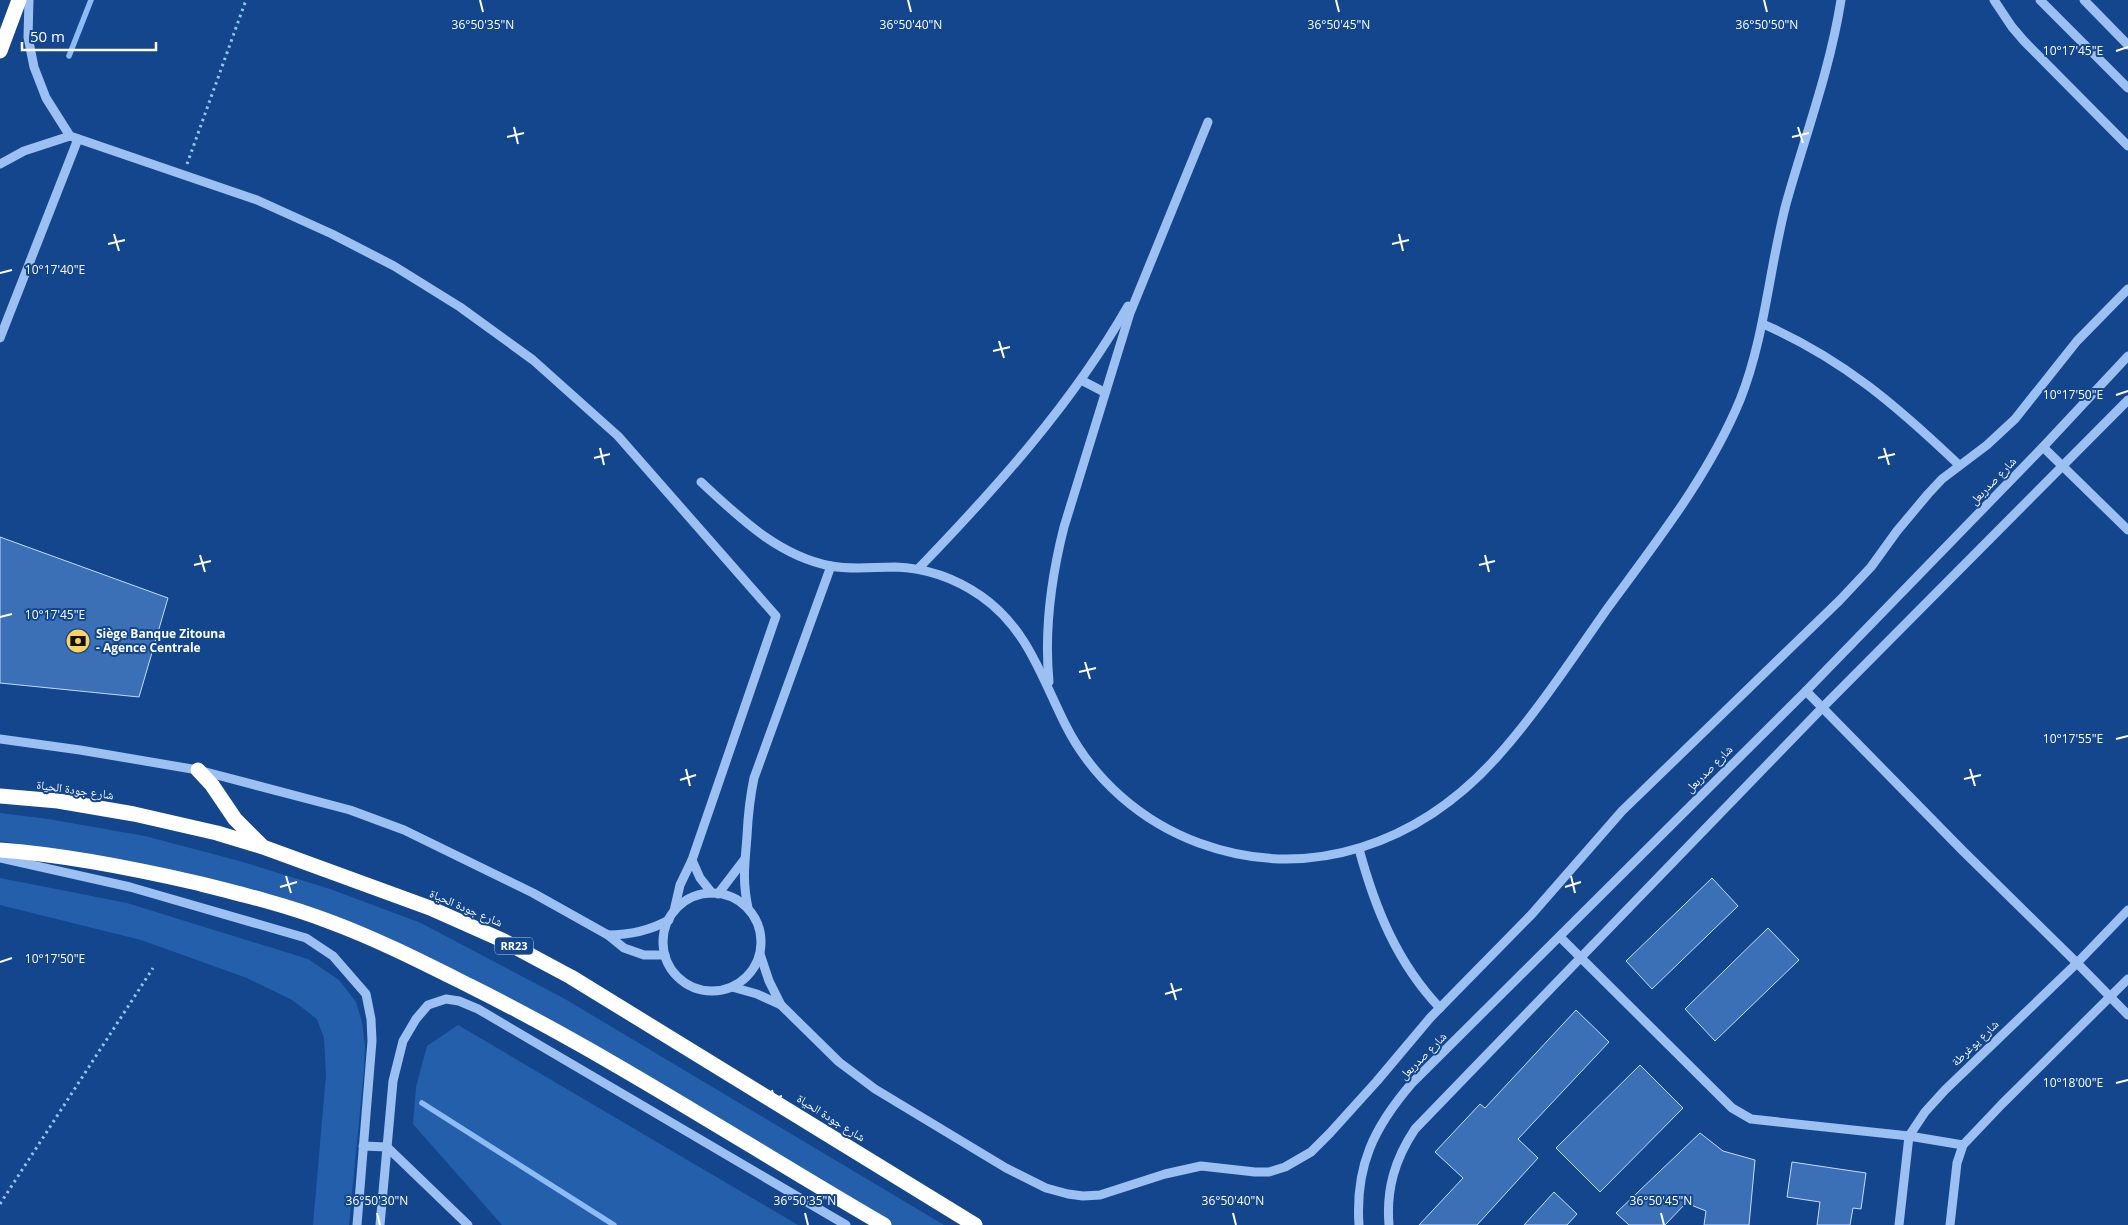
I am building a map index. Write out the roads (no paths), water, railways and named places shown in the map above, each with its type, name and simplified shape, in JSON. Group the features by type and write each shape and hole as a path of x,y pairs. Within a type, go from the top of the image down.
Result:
{"highway":[{"path":"0,51 19,0"},
{"path":"198,770 212,785 235,819 263,847"},
{"name":"شارع جودة الحياة","path":"0,796 58,801 134,814 217,833 263,847 421,905 502,940 618,1005 975,1225"},
{"path":"0,850 41,853 140,870 238,893 328,921 404,953 515,1008 642,1080 884,1225"}],"street":[{"path":"29,0 28,37 34,67 46,98 74,138"},
{"path":"702,482 747,523 767,538 800,556 831,566 918,569 964,585 1000,611 1017,630 1032,652 1070,734 1094,769 1131,806 1177,834 1202,844 1254,857 1303,859 1329,856 1359,849 1387,839 1413,826 1446,804 1471,784 1496,758 1521,728 1680,509 1711,462 1741,398 1763,324 1785,208 1827,67 1841,0"},
{"path":"1994,0 2024,41 2128,146"},
{"path":"2040,0 2128,88"},
{"path":"2084,0 2128,45"},
{"path":"1049,689 1047,642 1050,592 1056,559 1104,392 1140,284 1182,188 1208,122"},
{"path":"0,338 74,138"},
{"path":"0,164 40,144 74,138 257,200 332,234 394,266 460,307 533,360 618,436 776,616 692,860 680,885 674,912"},
{"path":"918,569 1018,460 1081,380 1117,325 1140,284"},
{"path":"760,954 769,980 781,1005 839,1062 875,1089 1026,1179 1068,1194 1083,1196 1119,1190 1184,1169 1200,1166 1238,1171 1269,1172 1285,1167 1310,1152 1330,1133 1440,1008 1532,914 1622,811 1840,600 1871,567 1928,494 1942,479 1987,445 2015,419 2077,341 2128,289"},
{"path":"1763,324 1806,344 1844,368 1898,409 1960,466"},
{"name":"شارع صدربعل","path":"1359,1225 1357,1200 1363,1165 1376,1134 1390,1108 1412,1083 1560,938 1806,691 2043,447 2128,356"},
{"path":"1081,380 1104,392"},
{"path":"1389,1225 1387,1204 1392,1174 1403,1146 1414,1129 1822,708 2128,400"},
{"path":"2043,447 2128,530"},
{"path":"668,920 664,941 665,955 671,968 689,986 701,990 714,991 732,987 747,977 757,963 760,954 761,938 757,922 748,908 744,885 744,860 750,799 754,778 831,566"},
{"path":"1806,691 1963,851 2077,962 2128,1016"},
{"path":"0,739 80,750 198,770 350,810 404,830 533,892 608,935 624,948 649,956 665,955"},
{"path":"1359,849 1374,900 1394,945 1417,981 1440,1008"},
{"path":"0,858 130,887 251,921 306,938 333,956 366,994 371,1018 372,1041 357,1225"},
{"path":"692,860 700,878 716,894"},
{"path":"716,894 744,860"},
{"path":"608,935 633,934 657,926 668,920 690,898 716,894 734,899 748,908"},
{"name":"شارع يوغرطة","path":"1899,1225 1909,1136 1925,1112 2128,910"},
{"path":"1560,938 1732,1108 1751,1119 1909,1136 1963,1145"},
{"path":"1950,1225 1957,1163 1963,1145 2128,979"},
{"path":"732,987 757,994 781,1005"},
{"path":"380,1225 393,1082 403,1041 416,1019 428,1005 446,999 459,1001 478,1009 846,1225"},
{"path":"364,1146 387,1147 468,1225"}],"waterway":[{"path":"69,56 91,0"},
{"path":"422,1103 614,1225"}],"place":[{"name":"Siège Banque Zitouna - Agence Centrale","path":"78,641"}]}
